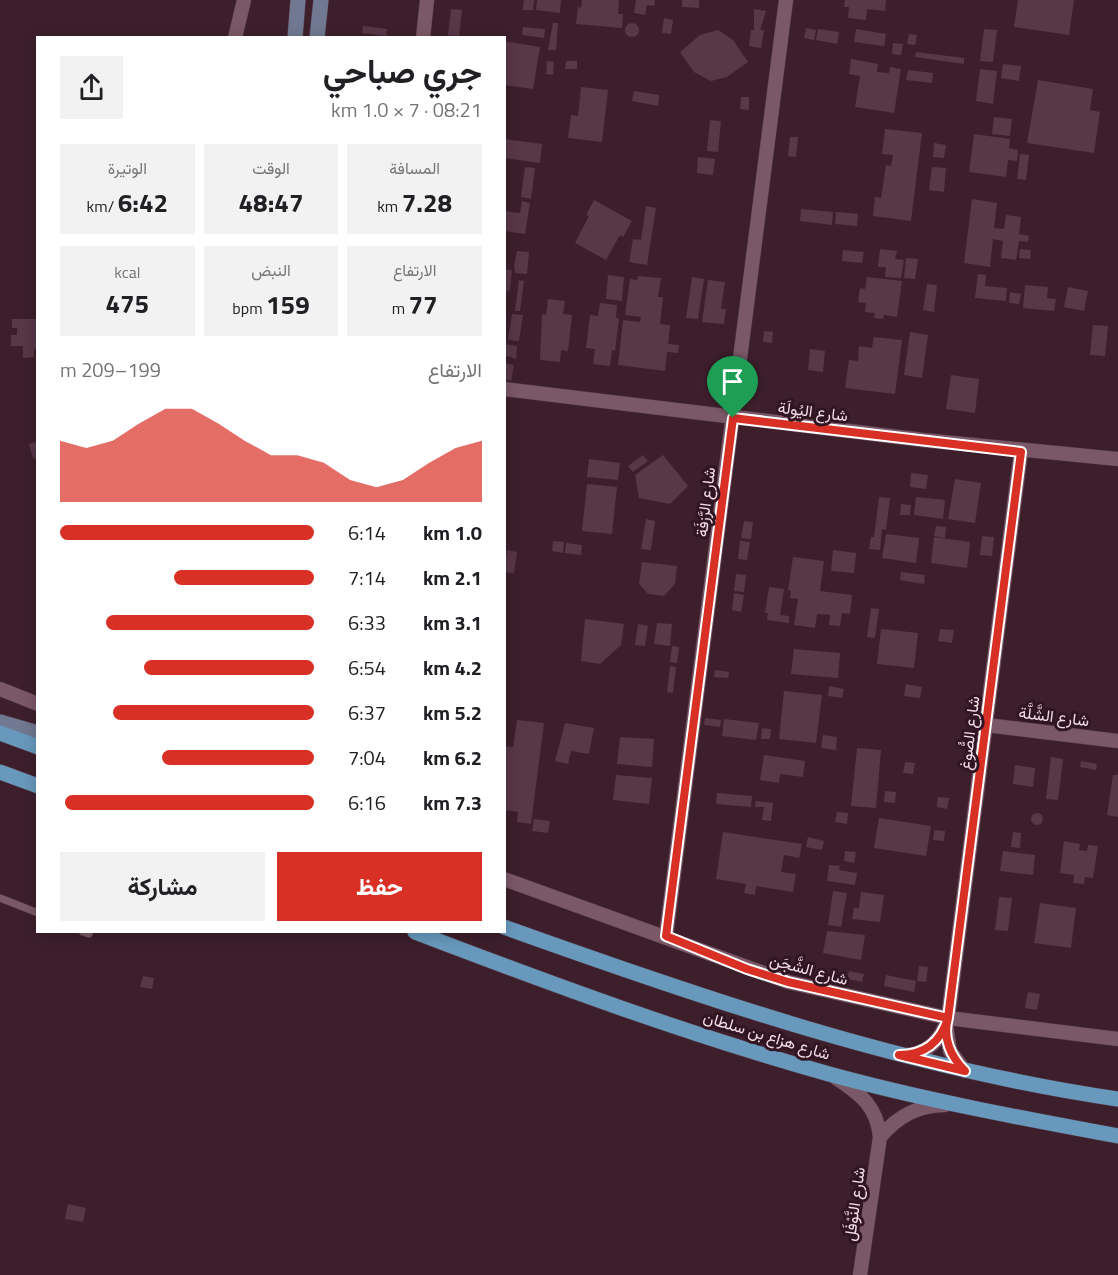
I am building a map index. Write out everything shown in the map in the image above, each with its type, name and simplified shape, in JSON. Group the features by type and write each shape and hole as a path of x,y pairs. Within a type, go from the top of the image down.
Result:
{"main road":[{"path":"0,733 36,746"},
{"path":"0,772 36,785"},
{"name":"شارع هزاع بن سلطان","path":"506,928 772,1020 965,1071 1052,1090 1118,1100"},
{"name":"شارع هزاع بن سلطان","path":"418,933 612,1004 830,1074 955,1105 1118,1136"}],"street":[{"path":"235,36 244,0"},
{"path":"295,36 298,0"},
{"path":"317,36 321,0"},
{"path":"423,36 428,0"},
{"name":"شارع الرَّزفَة","path":"666,936 786,0"},
{"name":"شارع اليُولَة","path":"506,389 1021,452 1118,459"},
{"name":"شارع الصُّوغ","path":"965,1071 950,1051 947,1022 1021,452"},
{"path":"0,689 36,703"},
{"path":"0,722 36,732"},
{"name":"شارع الشَّلَّة","path":"986,725 1118,741"},
{"name":"شارع الشَّجَن","path":"506,880 666,936 727,962 788,982 947,1022 1118,1039"},
{"path":"899,1055 909,1055 927,1048 935,1042 947,1022"},
{"name":"شارع النَّوْفَل","path":"830,1074 868,1102 878,1123 879,1137 860,1275"},
{"path":"879,1137 904,1114 928,1106 955,1105"}],"lane":[{"path":"0,898 36,912"}],"building":[{"path":"524,0 534,0 533,10 523,10"},
{"path":"537,0 561,0 560,13 536,10"},
{"path":"582,0 619,0 618,14 623,14 622,28 576,24 578,7 581,8"},
{"path":"636,0 655,0 654,6 647,5 645,15 634,13"},
{"path":"682,0 699,0 699,8 682,7"},
{"path":"845,0 886,0 885,11 867,9 866,20 848,18 849,7 844,7"},
{"path":"1018,0 1074,0 1069,35 1014,27"},
{"path":"451,9 462,10 459,36 448,35"},
{"path":"754,9 766,11 760,30 764,30 761,48 749,46 751,30 754,30"},
{"path":"664,18 673,20 671,34 662,33"},
{"path":"553,23 558,23 556,50 548,50"},
{"path":"632,23 637,25 639,30 637,35 632,37 627,35 625,30 627,25"},
{"path":"363,26 387,29 386,36 362,33"},
{"path":"523,27 545,29 544,38 522,35"},
{"path":"806,28 816,30 814,40 804,38"},
{"path":"818,29 839,32 837,44 816,40"},
{"path":"856,29 886,34 884,46 854,42"},
{"path":"984,29 997,30 993,62 980,61"},
{"path":"718,30 733,40 748,62 727,77 711,81 694,72 680,52 700,35"},
{"path":"909,34 917,35 915,45 907,44"},
{"path":"506,41 540,47 533,89 506,85"},
{"path":"893,43 903,44 901,55 892,54"},
{"path":"916,52 964,58 964,64 915,57"},
{"path":"851,59 878,64 877,72 889,73 890,67 901,69 894,113 855,107 860,76 849,74"},
{"path":"547,61 554,62 553,75 546,74"},
{"path":"566,61 577,61 577,69 565,69"},
{"path":"1003,64 1021,66 1019,81 1001,78"},
{"path":"980,69 997,71 993,104 976,101"},
{"path":"908,70 933,73 932,83 906,80"},
{"path":"1038,80 1093,89 1090,110 1100,112 1094,153 1027,143"},
{"path":"581,87 608,90 602,142 568,138 571,115 578,116"},
{"path":"634,91 659,95 658,106 632,101"},
{"path":"741,97 749,97 749,110 740,109"},
{"path":"994,117 1012,119 1010,136 992,134"},
{"path":"710,120 721,121 718,152 707,151"},
{"path":"885,129 922,133 911,221 873,216 875,197 881,198 886,165 891,166 893,155 882,154"},
{"path":"974,134 1010,139 1009,148 1018,150 1017,161 1008,160 1006,177 969,172"},
{"path":"790,137 798,137 796,157 788,156"},
{"path":"506,139 542,144 540,163 506,158"},
{"path":"934,143 946,145 944,158 933,157"},
{"path":"1020,154 1029,155 1026,180 1017,179"},
{"path":"698,157 715,159 713,175 697,173"},
{"path":"525,167 535,168 531,199 521,197"},
{"path":"932,167 946,168 944,192 929,190"},
{"path":"972,199 997,203 994,228 1004,229 1006,215 1021,217 1019,234 1029,236 1028,242 1019,241 1016,260 1001,258 1003,241 993,239 990,267 964,263"},
{"path":"594,200 632,221 623,237 620,235 606,260 575,243 589,216 586,215"},
{"path":"522,201 530,203 525,234 506,231 506,211 520,213"},
{"path":"646,206 656,208 647,265 629,262 633,239 641,240"},
{"path":"801,209 833,212 832,225 800,221"},
{"path":"836,212 858,214 857,226 835,224"},
{"path":"880,249 897,251 895,259 904,260 901,278 885,277 886,267 878,267"},
{"path":"1020,249 1031,250 1030,259 1019,258"},
{"path":"843,250 864,252 862,263 842,261"},
{"path":"517,251 529,252 527,274 515,273"},
{"path":"906,258 918,259 915,279 904,278"},
{"path":"506,269 512,270 510,290 506,292"},
{"path":"978,274 986,275 985,286 1007,288 1006,301 975,298"},
{"path":"608,275 624,277 622,301 606,299"},
{"path":"638,276 661,278 658,297 663,297 660,324 670,325 668,344 679,345 678,353 667,352 665,371 618,365 623,320 640,322 641,317 625,315 630,279 637,280"},
{"path":"692,277 704,279 698,319 686,318"},
{"path":"867,277 902,281 897,317 884,315 883,319 874,318 875,313 865,312 866,303 858,302 860,288 865,289"},
{"path":"519,280 524,281 520,311 515,311"},
{"path":"708,280 725,282 721,309 726,309 724,324 702,322"},
{"path":"927,284 937,285 934,312 923,310"},
{"path":"1025,285 1048,287 1047,298 1056,299 1054,311 1023,308"},
{"path":"1068,287 1088,291 1084,311 1064,307"},
{"path":"1010,292 1021,294 1019,304 1009,303"},
{"path":"548,299 565,301 563,314 572,315 568,351 561,350 560,362 540,360 542,314 546,315"},
{"path":"600,303 617,305 616,318 619,319 615,351 612,350 610,366 593,364 595,349 586,348 590,315 598,316"},
{"path":"512,314 523,315 519,341 508,340"},
{"path":"12,319 36,319 34,357 23,358 23,346 11,346 11,335 17,335 17,328 12,328"},
{"path":"1093,325 1108,326 1105,356 1090,355"},
{"path":"764,331 773,332 772,343 763,342"},
{"path":"910,332 928,335 922,378 904,375"},
{"path":"874,337 902,340 895,394 845,388 849,360 858,361 859,346 872,348"},
{"path":"506,344 517,346 516,359 506,356"},
{"path":"810,349 825,351 823,372 808,370"},
{"path":"506,363 514,365 511,381 506,380"},
{"path":"951,375 979,379 975,413 946,409"},
{"path":"36,442 36,458 33,459 29,444"},
{"path":"643,455 648,461 633,472 628,466"},
{"path":"663,455 688,486 670,504 639,498 635,475"},
{"path":"589,459 620,463 618,480 587,477"},
{"path":"911,473 928,475 926,489 910,487"},
{"path":"955,479 981,483 975,523 948,519"},
{"path":"587,484 617,487 612,534 582,531"},
{"path":"879,497 890,498 886,530 882,529 880,550 869,549 871,537 874,537"},
{"path":"916,497 945,500 943,519 914,515"},
{"path":"901,504 911,505 910,515 900,515"},
{"path":"646,519 655,521 651,550 641,549"},
{"path":"744,521 753,522 751,539 741,538"},
{"path":"936,526 946,527 945,538 934,536"},
{"path":"886,534 919,538 916,563 882,558"},
{"path":"982,536 994,537 992,556 980,555"},
{"path":"934,537 970,542 967,568 931,563"},
{"path":"553,541 564,542 563,553 552,551"},
{"path":"740,541 750,542 747,560 738,559"},
{"path":"566,543 582,545 581,555 565,553"},
{"path":"507,550 517,552 514,573 506,572"},
{"path":"833,550 856,553 854,573 831,571"},
{"path":"793,557 824,561 820,591 852,595 850,614 842,613 840,626 829,625 830,615 817,614 815,628 794,625 798,599 790,598 791,591 788,590"},
{"path":"642,562 677,566 675,584 664,596 648,594 639,584"},
{"path":"901,572 925,575 924,584 900,580"},
{"path":"736,574 746,575 744,592 734,591"},
{"path":"769,587 784,589 780,615 789,616 789,623 767,620 768,613 765,613"},
{"path":"734,593 744,595 741,612 732,610"},
{"path":"871,608 879,609 875,638 867,637"},
{"path":"585,619 624,624 621,645 600,664 581,661"},
{"path":"657,623 672,624 670,646 654,644"},
{"path":"638,624 648,626 645,646 635,645"},
{"path":"881,629 918,633 914,668 877,664"},
{"path":"940,629 954,630 952,643 938,641"},
{"path":"672,646 679,647 677,663 670,662"},
{"path":"794,649 840,653 838,678 791,674"},
{"path":"670,666 676,667 673,693 667,692"},
{"path":"715,670 729,672 728,678 714,677"},
{"path":"906,684 922,687 920,698 904,696"},
{"path":"829,686 844,689 842,698 828,696"},
{"path":"784,691 822,695 816,743 779,739"},
{"path":"705,718 721,720 720,727 704,725"},
{"path":"724,719 759,723 756,740 722,736"},
{"path":"517,720 544,723 531,824 517,822 518,812 506,810 506,746 513,747"},
{"path":"565,723 594,728 589,754 571,751 568,764 555,761"},
{"path":"762,728 771,729 770,739 761,739"},
{"path":"823,735 837,737 836,750 821,748"},
{"path":"620,737 654,739 652,767 617,764"},
{"path":"857,748 881,750 876,808 851,806"},
{"path":"764,755 805,761 803,777 780,774 779,783 760,780"},
{"path":"1051,757 1063,759 1058,800 1046,799"},
{"path":"1081,761 1097,764 1096,770 1080,767"},
{"path":"905,762 915,763 913,774 903,773"},
{"path":"1015,765 1035,768 1033,787 1013,784"},
{"path":"616,775 652,778 649,804 613,800"},
{"path":"1113,775 1118,775 1118,817 1107,815"},
{"path":"885,791 896,792 895,803 884,802"},
{"path":"717,793 752,796 751,807 716,804"},
{"path":"938,797 949,798 947,809 937,807"},
{"path":"756,801 773,803 771,821 762,820 764,807 755,807"},
{"path":"837,812 848,813 847,824 835,822"},
{"path":"1039,813 1043,819 1039,825 1035,825 1031,817"},
{"path":"879,818 931,826 926,856 874,848"},
{"path":"534,819 550,821 548,833 532,831"},
{"path":"934,830 945,831 944,841 933,840"},
{"path":"723,832 802,844 799,858 784,855 781,872 796,874 793,892 756,886 755,895 744,893 746,884 716,879"},
{"path":"1013,832 1021,833 1020,848 1011,847"},
{"path":"808,837 824,841 822,850 806,847"},
{"path":"1064,841 1080,844 1079,850 1087,851 1088,845 1098,846 1093,878 1085,877 1084,884 1073,883 1074,875 1060,873"},
{"path":"845,851 856,852 854,863 844,861"},
{"path":"1003,851 1035,855 1033,875 1000,871"},
{"path":"829,865 840,866 839,870 857,873 855,885 827,881"},
{"path":"833,891 847,893 841,927 828,925"},
{"path":"861,892 884,895 880,922 852,919 854,908 859,908"},
{"path":"999,897 1012,898 1008,931 995,930"},
{"path":"1040,903 1076,908 1071,948 1034,943"},
{"path":"827,931 865,935 861,960 823,953"},
{"path":"919,966 928,967 926,982 917,981"},
{"path":"849,971 864,974 862,982 847,979"},
{"path":"886,975 916,981 914,992 884,986"},
{"path":"143,976 154,978 152,989 140,987"},
{"path":"1028,992 1040,994 1037,1010 1025,1008"},
{"path":"68,1204 86,1208 83,1222 65,1219"}],"route":[{"path":"733,418 666,936 706,954 788,982 948,1018 942,1034 935,1042 918,1052 899,1055 965,1071 950,1051 946,1025 948,1018 1021,452 733,418"}]}
